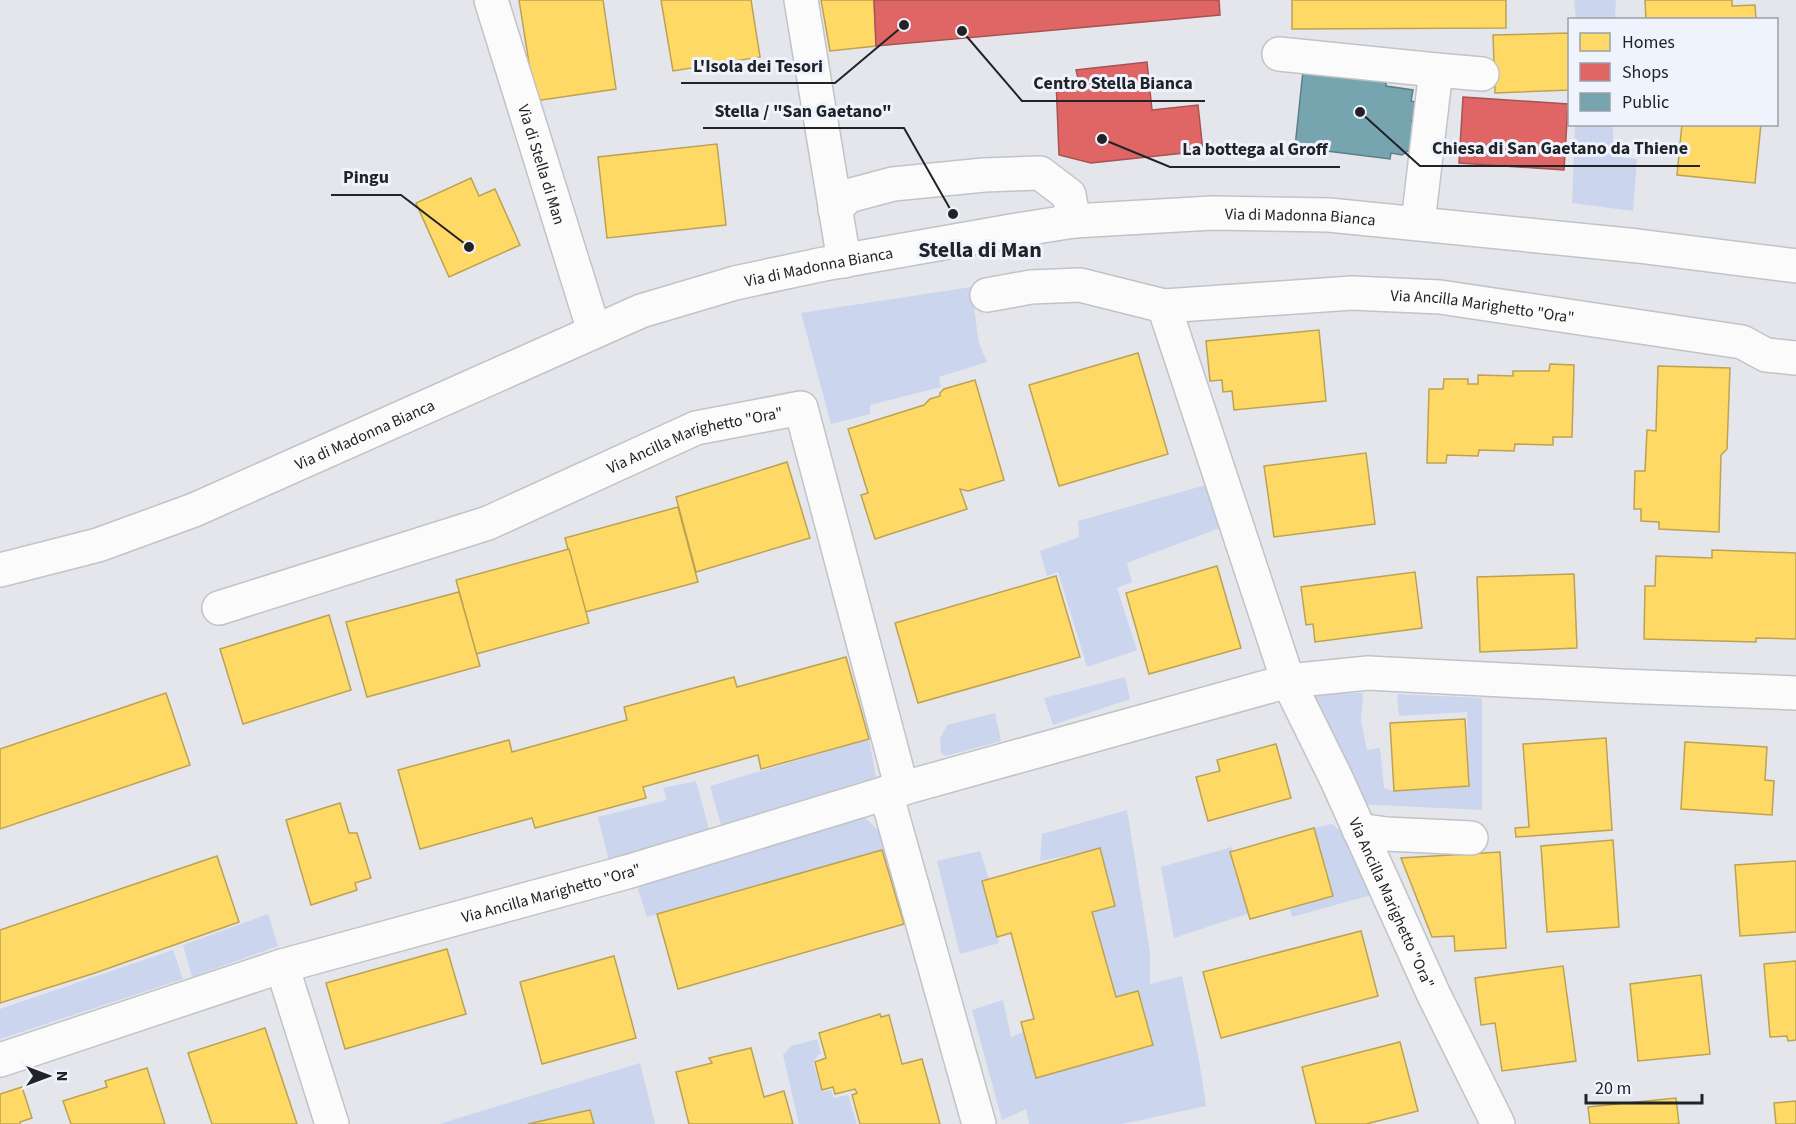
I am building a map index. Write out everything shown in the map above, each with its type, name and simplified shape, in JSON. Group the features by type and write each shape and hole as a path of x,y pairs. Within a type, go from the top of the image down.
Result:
{"street":[{"name":"Via di Stella di Man","path":"490,0 594,331"},
{"path":"801,0 844,261"},
{"path":"1279,54 1482,74"},
{"path":"1419,223 1436,70"},
{"path":"835,210 848,196 893,184 984,175 1040,173 1069,195 1074,221"},
{"name":"Via di Madonna Bianca","path":"0,570 98,545 194,510 641,311 735,283 844,261 1074,221 1212,213 1329,215 1638,246 1796,266"},
{"name":"Via Ancilla Marighetto \"Ora\"","path":"987,295 1031,287 1080,285 1164,306 1352,293 1440,297 1742,342 1766,355 1796,358"},
{"name":"Via Ancilla Marighetto \"Ora\"","path":"1164,306 1288,681 1433,993 1498,1124"},
{"name":"Via Ancilla Marighetto \"Ora\"","path":"219,608 488,523 696,428 801,408 894,791 979,1124"},
{"name":"Via Ancilla Marighetto \"Ora\"","path":"0,1059 282,966 627,872 894,791 1288,681 1368,673 1796,693"},
{"path":"1359,830 1386,834 1471,838"},
{"path":"282,966 332,1124"}],"shaded area":[{"path":"1574,0 1616,0 1615,18 1576,18"},
{"path":"1575,126 1613,126 1613,156 1637,159 1633,211 1572,203"},
{"path":"971,287 979,344 987,362 939,377 941,387 870,405 870,414 831,424 801,313"},
{"path":"1213,483 1228,525 1127,563 1132,582 1117,588 1137,650 1087,667 1058,572 1047,576 1040,551 1079,537 1078,521"},
{"path":"1125,677 1130,699 1053,725 1044,698"},
{"path":"1363,693 1361,721 1367,750 1380,748 1384,788 1394,791 1469,786 1467,712 1399,716 1397,694 1482,698 1482,810 1356,804 1312,694"},
{"path":"995,713 1001,741 946,756 941,753 940,739 947,725"},
{"path":"869,739 876,777 721,825 710,786"},
{"path":"696,781 710,833 610,865 598,817 667,800 663,788"},
{"path":"1127,810 1150,952 1150,984 1182,976 1206,1106 1122,1124 1029,1124 1026,1109 1002,1120 972,1010 1003,1000 1011,1037 1024,1032 1037,1078 1153,1045 1138,991 1116,997 1092,912 1115,906 1100,849 1040,861 1042,834"},
{"path":"861,814 891,842 910,922 904,924 882,850 647,917 638,889 647,876"},
{"path":"1332,824 1348,837 1375,894 1292,917 1290,908 1333,895 1314,828"},
{"path":"1232,847 1250,913 1174,938 1161,867"},
{"path":"980,851 989,879 982,881 999,943 960,954 937,861"},
{"path":"268,914 278,946 192,977 183,945"},
{"path":"173,950 183,979 0,1039 0,1009"},
{"path":"817,1039 821,1054 813,1063 822,1092 831,1090 834,1098 848,1095 857,1124 799,1124 783,1055 791,1046"},
{"path":"640,1063 655,1124 594,1124 590,1110 528,1124 439,1124"}],"building: Homes":[{"path":"519,0 603,0 616,89 535,101"},
{"path":"661,0 751,0 760,57 673,71"},
{"path":"821,0 874,0 876,46 830,51"},
{"path":"1292,0 1506,0 1506,28 1292,29"},
{"path":"1645,0 1732,0 1732,6 1755,5 1756,18 1646,18"},
{"path":"1568,33 1568,90 1495,93 1493,35"},
{"path":"1682,126 1761,126 1755,183 1677,175"},
{"path":"717,144 726,225 607,238 598,157"},
{"path":"471,178 479,196 495,189 520,245 449,277 416,203"},
{"path":"1319,330 1326,401 1234,410 1232,391 1223,392 1222,380 1210,381 1206,341"},
{"path":"1138,353 1168,454 1059,486 1029,385"},
{"path":"1550,364 1574,365 1572,437 1553,437 1553,445 1515,444 1514,451 1479,450 1478,456 1447,455 1446,463 1427,463 1429,389 1443,389 1444,379 1468,379 1468,384 1478,384 1478,375 1513,376 1513,371 1549,371"},
{"path":"1658,366 1730,368 1727,449 1721,455 1719,532 1659,529 1659,522 1641,521 1641,509 1634,509 1635,471 1645,471 1647,430 1656,431"},
{"path":"975,380 1004,480 968,491 960,489 967,509 875,539 861,495 868,493 848,429 924,405 930,399 940,396 944,389"},
{"path":"1366,453 1375,524 1274,537 1264,466"},
{"path":"787,462 810,538 696,572 676,497"},
{"path":"678,507 698,582 585,612 565,538"},
{"path":"569,549 589,623 476,654 456,580"},
{"path":"1712,550 1796,553 1796,639 1756,638 1756,642 1644,639 1645,586 1655,586 1656,556 1712,558"},
{"path":"1217,566 1241,648 1149,674 1126,593"},
{"path":"1415,572 1422,628 1315,642 1313,624 1306,625 1301,587"},
{"path":"1574,574 1577,648 1480,652 1477,577"},
{"path":"1056,576 1080,657 918,703 895,623"},
{"path":"459,592 480,666 367,697 346,622"},
{"path":"329,615 351,690 243,724 220,649"},
{"path":"846,657 869,739 761,769 758,755 643,787 646,798 535,828 532,818 420,849 398,770 509,740 512,752 627,720 624,707 734,677 737,687"},
{"path":"166,693 190,765 0,829 0,749"},
{"path":"1465,719 1469,786 1394,791 1390,723"},
{"path":"1606,738 1612,830 1516,837 1515,828 1529,827 1523,744"},
{"path":"1685,742 1767,747 1765,780 1774,781 1772,815 1681,809"},
{"path":"1276,744 1291,798 1208,821 1196,777 1220,771 1217,760"},
{"path":"340,803 349,833 357,833 371,878 355,883 357,890 311,905 286,820"},
{"path":"1314,828 1333,896 1250,919 1230,852"},
{"path":"1613,840 1619,927 1547,932 1541,846"},
{"path":"1100,848 1115,906 1092,912 1116,997 1138,991 1153,1045 1036,1078 1021,1022 1034,1019 1011,933 997,937 982,881"},
{"path":"882,850 904,924 678,989 657,914"},
{"path":"1500,852 1506,948 1455,951 1454,936 1432,937 1401,858"},
{"path":"217,856 239,922 95,973 0,1003 0,930"},
{"path":"1796,861 1796,932 1740,936 1735,865"},
{"path":"1361,931 1378,996 1221,1038 1203,972"},
{"path":"447,949 466,1014 345,1049 326,983"},
{"path":"614,956 636,1038 542,1064 520,982"},
{"path":"1796,961 1796,1040 1788,1041 1787,1036 1770,1037 1764,964"},
{"path":"1563,966 1576,1061 1502,1071 1495,1023 1481,1025 1475,978"},
{"path":"1701,975 1710,1054 1638,1061 1630,984"},
{"path":"880,1014 881,1017 889,1015 902,1064 922,1059 940,1124 860,1124 852,1095 857,1093 855,1089 835,1094 833,1087 822,1090 815,1062 826,1058 819,1033"},
{"path":"265,1028 297,1124 212,1124 188,1053"},
{"path":"1400,1042 1418,1111 1366,1124 1316,1124 1302,1067"},
{"path":"751,1048 764,1097 784,1091 793,1124 689,1124 676,1072 712,1063 709,1058"},
{"path":"147,1068 165,1124 71,1124 63,1101 107,1087 105,1081"},
{"path":"22,1087 32,1118 20,1124 0,1124 0,1094"},
{"path":"1676,1098 1679,1124 1590,1124 1588,1107"},
{"path":"1796,1101 1796,1124 1776,1124 1774,1103"},
{"path":"590,1110 594,1124 528,1124"}],"building: Shops":[{"path":"874,0 1219,0 1220,15 876,46"},
{"path":"1147,62 1152,110 1198,105 1203,151 1091,163 1059,155 1056,80 1078,78 1076,70"},
{"path":"1463,97 1568,104 1564,170 1459,163"}],"building: Public":[{"path":"1303,71 1386,79 1386,86 1413,90 1411,101 1420,103 1420,121 1412,121 1418,127 1417,145 1402,155 1391,153 1390,159 1295,147"}],"place":[{"name":"L'Isola dei Tesori","path":"904,25"},
{"name":"Centro Stella Bianca","path":"962,31"},
{"name":"Chiesa di San Gaetano da Thiene","path":"1360,112"},
{"name":"La bottega al Groff","path":"1102,139"},
{"name":"Stella / \"San Gaetano\"","path":"953,214"},
{"name":"Pingu","path":"469,247"}],"district":[{"name":"Stella di Man","path":"980,249"}]}
